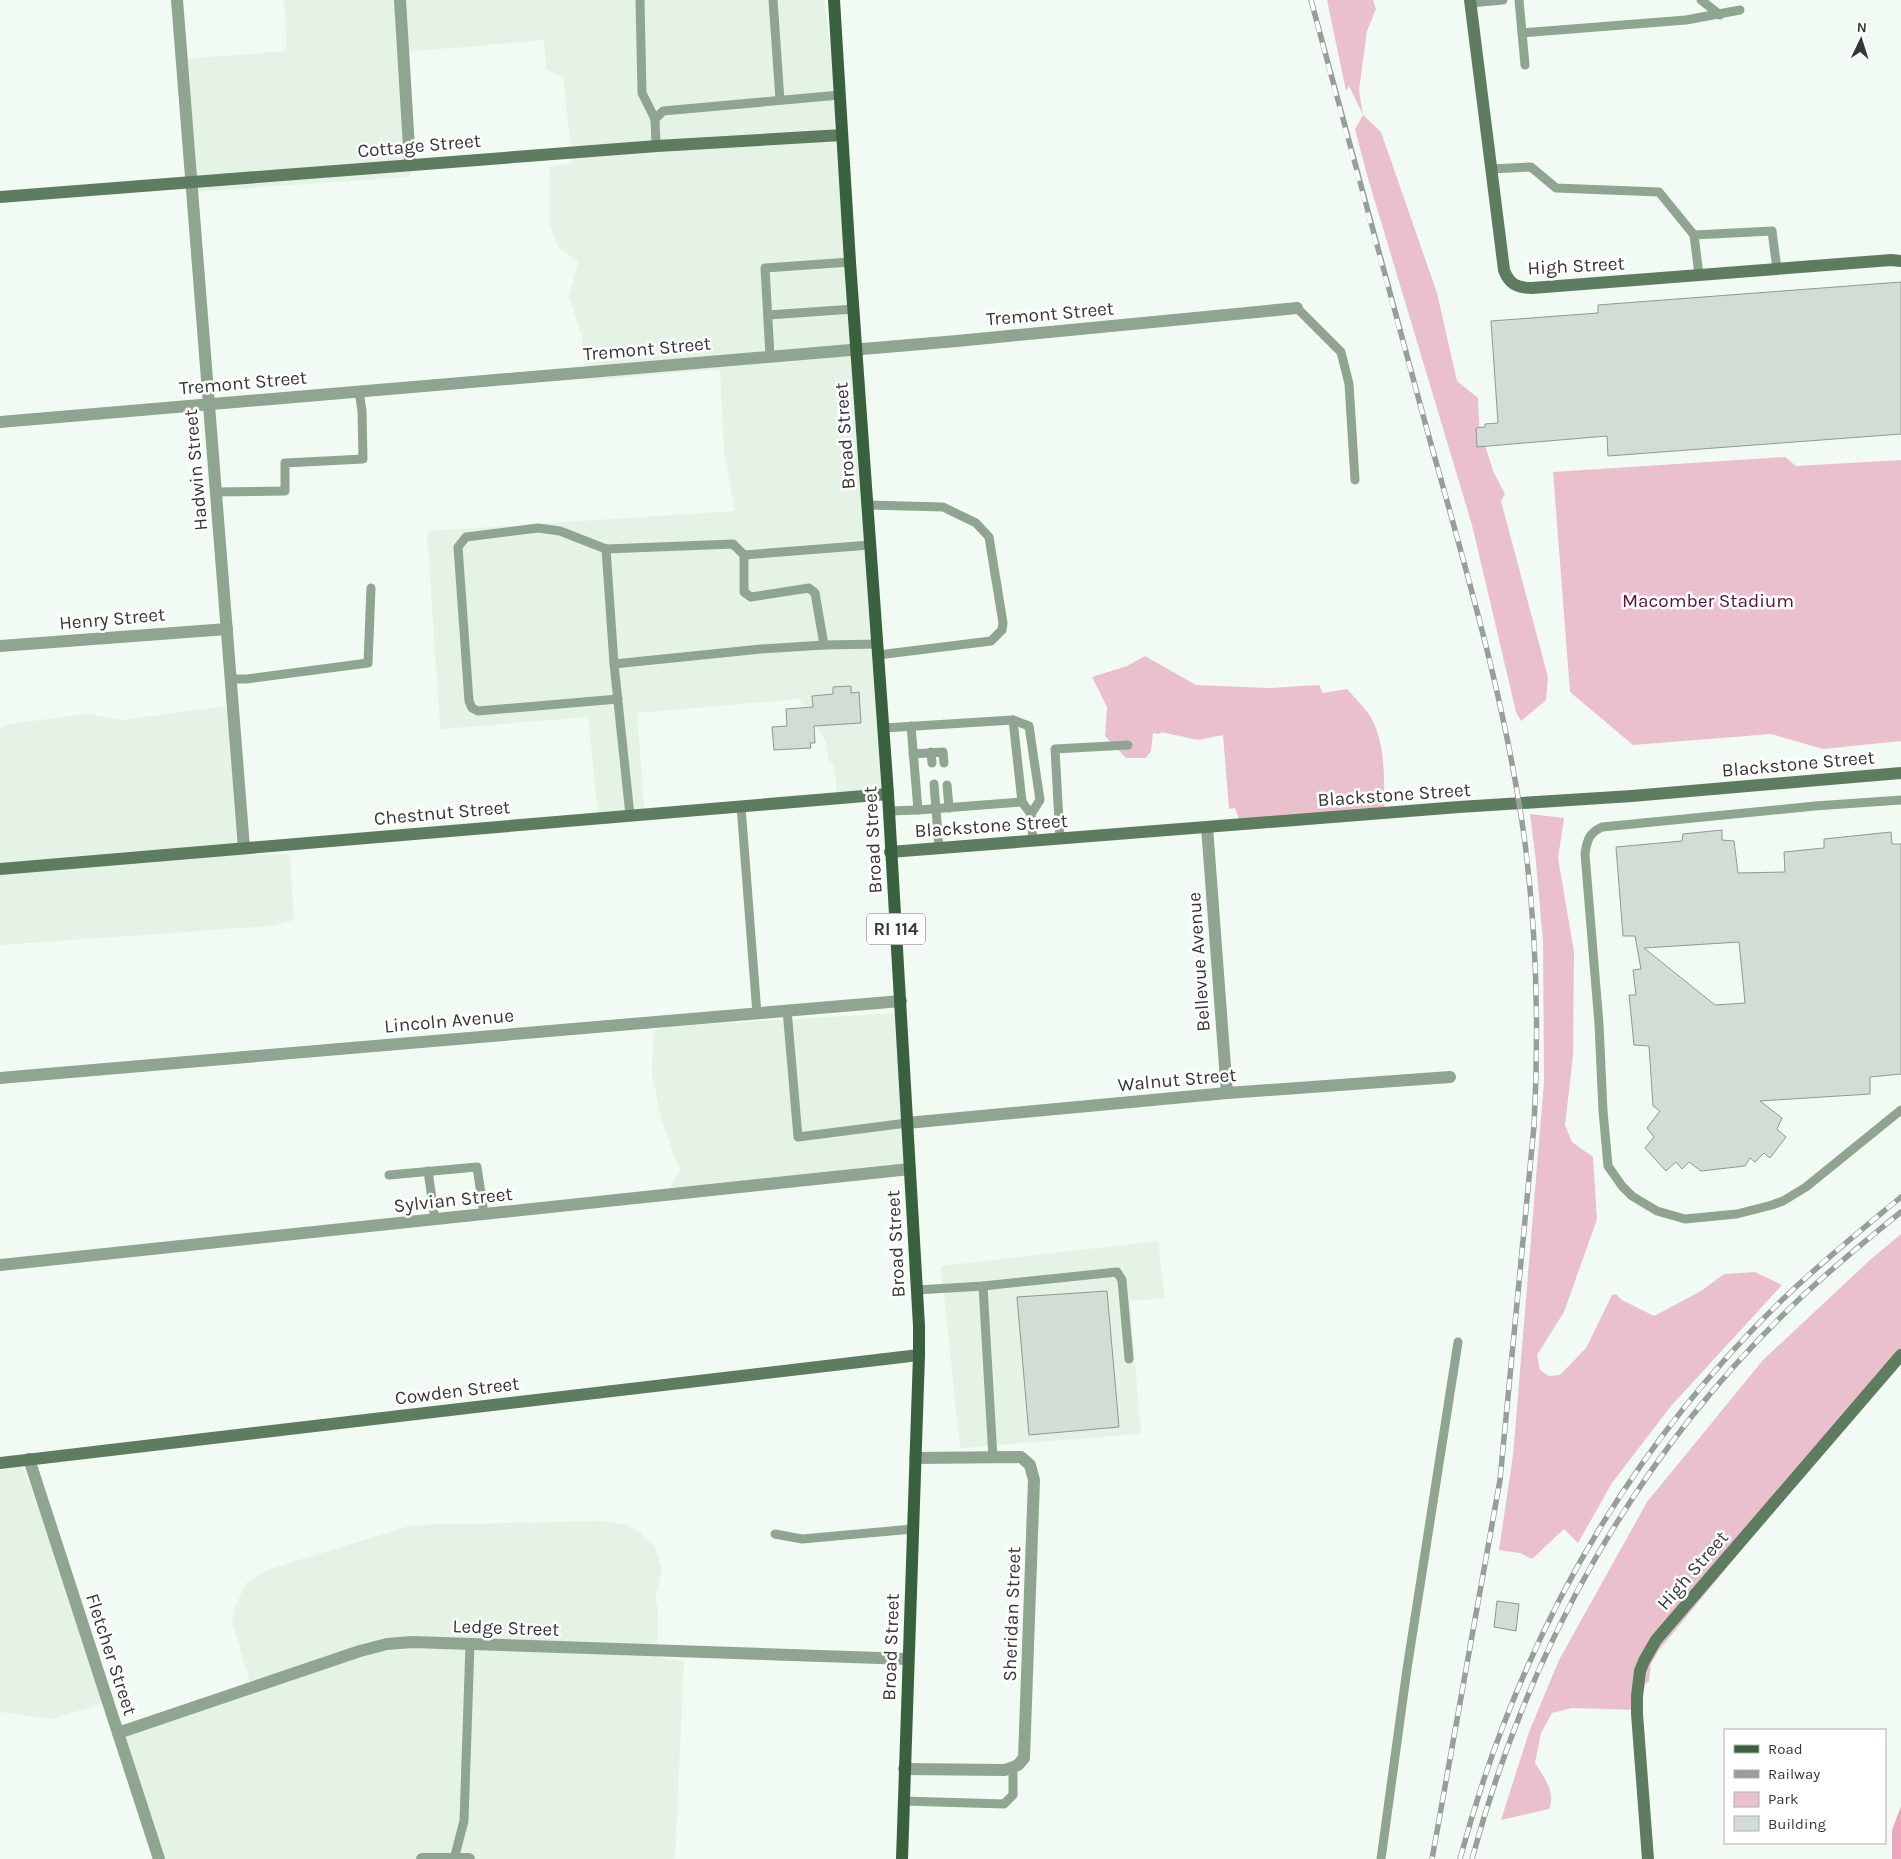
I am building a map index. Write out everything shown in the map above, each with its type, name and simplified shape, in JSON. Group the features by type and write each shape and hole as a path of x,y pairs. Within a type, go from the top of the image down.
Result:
{"main road":[{"name":"Broad Street","path":"834,0 850,262 884,728 920,1355 902,1859"}],"street":[{"name":"Hadwin Street","path":"177,0 244,848"},
{"path":"400,0 410,164"},
{"name":"High Street","path":"1470,2 1504,270 1507,278 1514,285 1532,288 1901,261"},
{"name":"Cottage Street","path":"0,197 656,146 842,136"},
{"name":"Tremont Street","path":"0,422 856,349 1297,308"},
{"name":"Henry Street","path":"0,646 227,628"},
{"name":"Blackstone Street","path":"890,852 1467,806 1642,796 1901,774"},
{"name":"Chestnut Street","path":"0,869 888,794"},
{"name":"Bellevue Avenue","path":"1207,827 1227,1093"},
{"name":"Lincoln Avenue","path":"0,1078 900,1001"},
{"name":"Walnut Street","path":"907,1123 1227,1093 1450,1077"},
{"name":"Sylvian Street","path":"0,1265 910,1170"},
{"name":"Cowden Street","path":"0,1463 920,1355"},
{"name":"High Street","path":"1648,1859 1637,1714 1638,1683 1644,1661 1656,1640 1901,1355"},
{"name":"Sheridan Street","path":"915,1458 1021,1457 1030,1465 1034,1480 1024,1758 1018,1765 1013,1767"},
{"name":"Fletcher Street","path":"29,1459 159,1859"},
{"name":"Ledge Street","path":"118,1734 360,1651 387,1644 412,1642 908,1659"},
{"path":"904,1769 1005,1770 1013,1767"},
{"path":"422,1859 469,1859"}],"lane":[{"path":"640,0 642,93 656,118 656,146"},
{"path":"774,0 780,100"},
{"path":"1470,2 1503,0"},
{"path":"1519,0 1524,65"},
{"path":"1701,0 1720,15"},
{"path":"1522,33 1686,20 1740,10"},
{"path":"656,118 663,111 840,95"},
{"path":"1491,169 1531,167 1556,188 1659,192 1694,235 1699,275"},
{"path":"1694,235 1772,231 1777,269"},
{"path":"770,356 765,268 850,262"},
{"path":"1297,308 1341,352 1349,384 1355,480"},
{"path":"768,315 854,309"},
{"path":"216,492 285,491 285,463 363,458 362,411 359,390"},
{"path":"614,664 694,655 824,645 878,650 991,641 1002,630 1003,623 989,537 976,523 943,507 868,506"},
{"path":"618,699 478,711 472,708 469,701 458,547 466,537 538,528 560,531 606,549 733,544 744,555 744,592 751,597 809,588 815,593 824,645"},
{"path":"744,555 870,545"},
{"path":"606,549 614,664 630,815"},
{"path":"231,679 247,679 368,664 371,588"},
{"path":"884,728 1013,720 1029,726 1040,800 1031,814"},
{"path":"1013,720 1022,802 1031,814 1033,841"},
{"path":"911,726 918,810"},
{"path":"1060,839 1055,749 1128,745"},
{"path":"931,752 932,763"},
{"path":"913,754 943,752 944,763"},
{"path":"934,784 939,848"},
{"path":"947,785 949,808"},
{"path":"1901,800 1815,806 1602,827 1590,834 1585,854 1608,1166 1622,1186 1632,1196 1657,1211 1685,1219 1737,1214 1772,1205 1783,1201 1806,1187 1901,1110"},
{"path":"889,812 1022,802"},
{"path":"741,806 757,1014"},
{"path":"787,1010 798,1137 907,1123"},
{"path":"389,1175 477,1167 484,1214"},
{"path":"428,1171 435,1220"},
{"path":"917,1290 983,1286 1117,1272 1122,1280 1129,1358"},
{"path":"983,1286 992,1458"},
{"path":"1381,1859 1458,1342"},
{"path":"775,1534 802,1539 913,1530"},
{"path":"454,1858 464,1821 470,1644"},
{"path":"903,1801 1004,1804 1013,1795 1013,1767"}],"shaded area":[{"path":"284,0 824,0 843,142 886,799 838,802 834,766 828,759 826,742 799,699 637,713 645,818 610,824 599,823 588,717 442,729 440,727 427,533 429,531 735,511 724,451 720,371 707,370 586,381 582,337 569,297 578,262 558,247 549,223 550,167 573,163 563,78 546,69 544,40 409,52 406,57 413,172 407,177 194,192 184,59 287,51"},
{"path":"229,706 243,849 248,855 290,854 294,920 272,926 0,945 0,728 10,724 86,714 121,720"},
{"path":"898,1013 909,1173 661,1202 680,1171 662,1122 652,1075 653,1031 663,1027"},
{"path":"1158,1241 1165,1298 1130,1301 1141,1434 960,1448 941,1266"},
{"path":"21,1467 25,1471 106,1697 105,1703 52,1719 0,1712 0,1470"},
{"path":"602,1521 627,1525 643,1535 655,1547 662,1570 655,1599 658,1609 657,1657 684,1661 675,1859 160,1859 121,1736 251,1686 232,1621 236,1604 247,1582 270,1569 413,1525"},
{"path":"1901,1806 1901,1859 1892,1859 1892,1830"}],"green space":[{"path":"1327,0 1373,0 1376,9 1367,31 1359,90 1363,115 1349,86 1346,91"},
{"path":"1363,115 1381,132 1437,293 1457,381 1478,398 1480,442 1485,446 1494,473 1505,494 1501,501 1548,677 1546,700 1521,721 1516,712 1472,525 1367,175 1355,129"},
{"name":"Macomber Stadium","path":"1785,457 1796,466 1901,460 1901,741 1823,749 1771,734 1633,745 1570,692 1553,472"},
{"path":"1145,656 1196,685 1268,688 1319,685 1323,693 1347,689 1368,713 1379,737 1382,750 1385,818 1243,830 1235,808 1229,809 1223,735 1198,740 1161,732 1160,734 1153,733 1151,751 1146,758 1126,758 1105,736 1107,707 1092,677 1127,666"},
{"path":"1530,814 1564,818 1558,858 1574,952 1573,1056 1565,1125 1572,1142 1593,1157 1597,1219 1564,1312 1537,1355 1540,1370 1549,1376 1560,1375 1586,1348 1612,1295 1616,1294 1622,1300 1654,1316 1701,1291 1724,1274 1755,1272 1782,1285 1671,1406 1612,1483 1578,1543 1564,1529 1532,1559 1520,1553 1499,1550 1513,1455 1544,1082 1543,942"},
{"path":"1901,1234 1901,1363 1781,1502 1659,1650 1651,1664 1649,1681 1645,1684 1641,1704 1637,1710 1572,1708 1552,1713 1541,1733 1535,1763 1550,1791 1551,1803 1549,1809 1501,1820 1529,1732 1559,1660 1647,1502 1763,1360 1870,1260"}],"building":[{"path":"1901,282 1901,434 1608,456 1607,436 1477,447 1476,428 1485,427 1485,424 1498,423 1491,321 1598,313 1598,305"},
{"path":"851,686 851,693 859,692 861,723 814,726 815,743 810,743 811,748 774,750 772,727 787,726 786,709 813,707 812,696 833,694 833,687"},
{"path":"1722,830 1722,840 1734,841 1738,873 1785,872 1784,852 1824,848 1824,839 1891,832 1892,844 1901,844 1901,1074 1870,1077 1870,1094 1760,1101 1782,1118 1777,1129 1786,1137 1770,1158 1764,1153 1755,1162 1750,1158 1745,1166 1701,1171 1689,1162 1682,1169 1676,1162 1666,1171 1645,1148 1654,1137 1647,1128 1660,1111 1653,1106 1649,1046 1634,1045 1629,995 1636,995 1633,970 1641,969 1635,936 1623,936 1616,847 1682,841 1683,834","holes":["1739,942 1745,1003 1715,1005 1644,948"]},
{"path":"1107,1291 1119,1427 1029,1435 1017,1297"},
{"path":"1497,1601 1519,1604 1516,1631 1494,1627"}],"railway":[{"path":"1311,0 1483,633 1517,790 1525,843 1532,914 1537,1020 1534,1126 1500,1480 1432,1859"},
{"path":"1460,1859 1484,1780 1512,1704 1545,1630 1582,1558 1625,1490 1672,1424 1724,1361 1795,1287 1901,1197"},
{"path":"1472,1859 1496,1781 1524,1706 1556,1632 1594,1562 1635,1494 1682,1429 1734,1367 1803,1295 1901,1212"}]}
